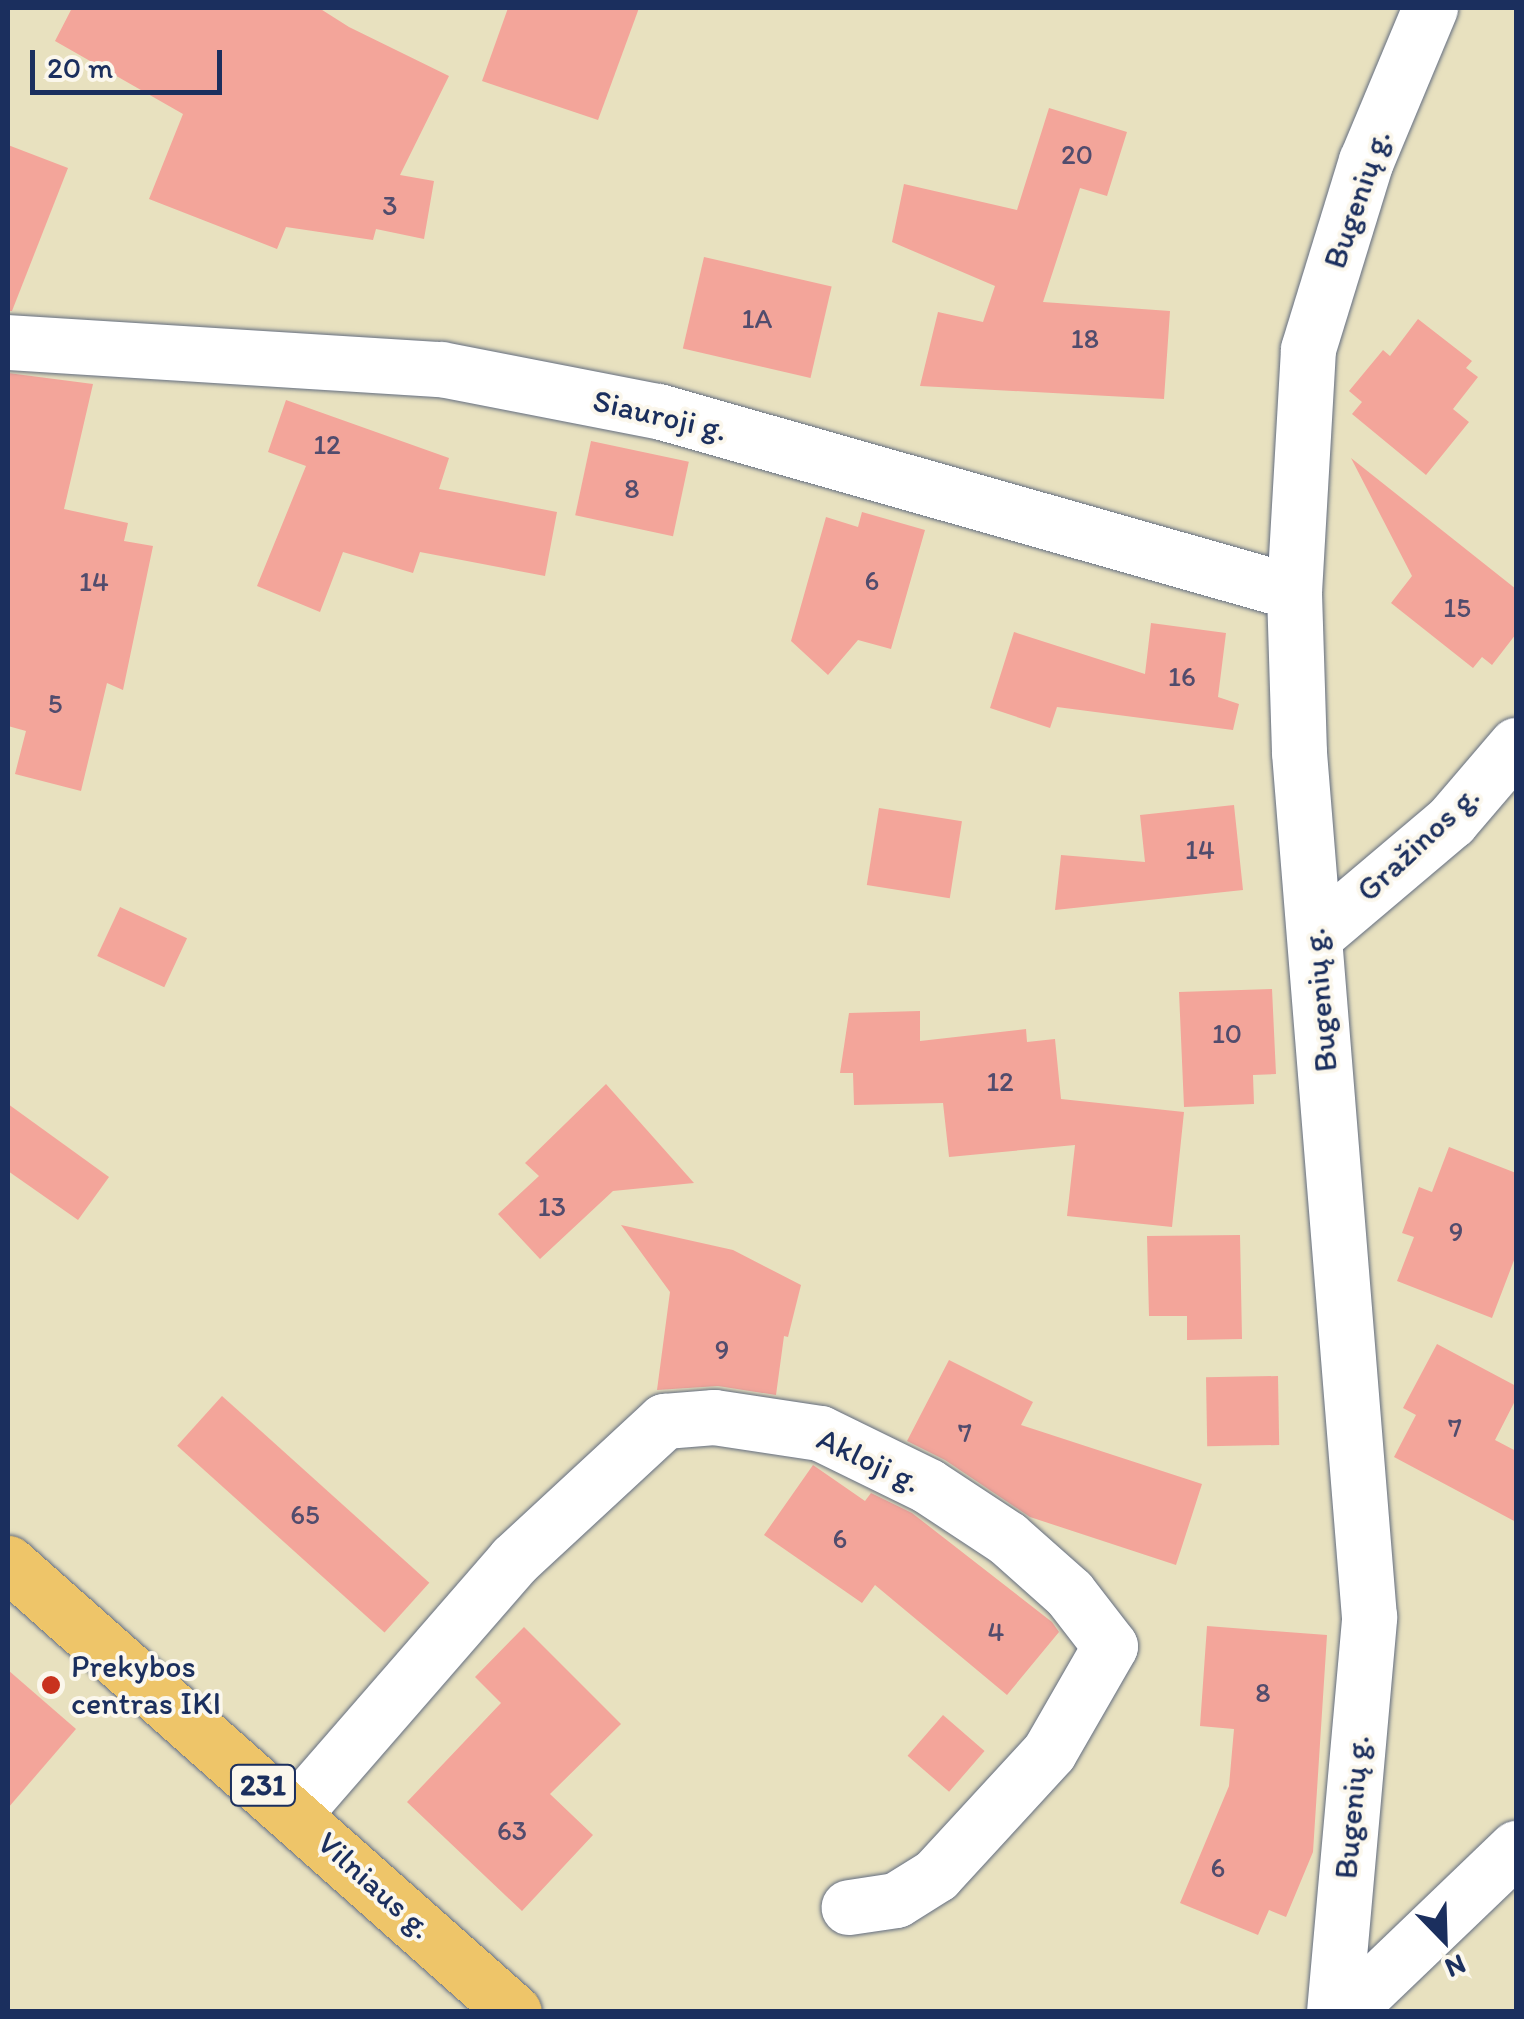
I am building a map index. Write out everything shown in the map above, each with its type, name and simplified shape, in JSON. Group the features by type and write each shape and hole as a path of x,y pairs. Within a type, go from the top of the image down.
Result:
{"main road":[{"name":"Vilniaus g.","path":"8,1563 294,1812 514,2012"}],"street":[{"name":"Bugenių g.","path":"1334,2012 1368,1617 1300,752 1294,592 1308,348 1366,160 1430,8"},
{"name":"Siauroji g.","path":"8,342 441,369 640,408 1294,592"},
{"name":"Gražinos g.","path":"1315,936 1452,821 1516,745"},
{"name":"Akloji g.","path":"294,1812 514,1560 664,1421 714,1417 820,1433 928,1486 1008,1538 1068,1593 1110,1646 1049,1752 936,1875 896,1900 849,1907"},
{"path":"1346,2012 1516,1848"}],"building":[{"path":"72,8 319,8 449,76 400,175 434,181 424,239 376,229 373,240 286,227 277,249 149,199 183,114 55,41"},
{"path":"508,8 639,8 598,120 482,81"},
{"path":"1049,108 1127,132 1107,196 1080,188 1043,302 1170,311 1164,399 920,386 938,312 983,322 995,286 892,242 904,184 1017,210"},
{"path":"8,145 68,168 12,311 8,311"},
{"path":"704,257 832,286 810,378 683,349"},
{"path":"1418,319 1472,361 1466,368 1478,377 1453,409 1469,422 1426,475 1352,414 1362,402 1349,391 1383,350 1390,356"},
{"path":"8,373 93,384 64,509 128,523 124,541 153,546 123,690 107,683 81,791 15,774 26,731 8,726"},
{"path":"286,400 449,458 439,489 557,512 545,576 420,552 413,573 343,552 320,612 257,586 306,466 268,452"},
{"path":"591,441 689,462 673,536 575,515"},
{"path":"1351,458 1516,589 1516,634 1492,665 1482,657 1473,668 1391,603 1412,576"},
{"path":"862,512 925,530 891,649 858,640 828,675 791,641 826,517 858,527"},
{"path":"1151,623 1226,633 1218,697 1239,704 1233,730 1057,707 1050,728 990,708 1014,632 1145,674"},
{"path":"1234,805 1243,890 1055,910 1061,855 1145,862 1140,815"},
{"path":"879,808 962,821 950,898 867,885"},
{"path":"120,907 187,938 164,987 97,956"},
{"path":"1272,989 1276,1074 1253,1075 1254,1104 1184,1107 1179,992"},
{"path":"920,1011 920,1041 1026,1029 1027,1042 1055,1039 1061,1099 1184,1112 1172,1227 1067,1216 1075,1145 949,1157 943,1103 854,1105 853,1073 840,1073 849,1013"},
{"path":"606,1084 694,1183 613,1191 540,1259 498,1214 539,1176 525,1163"},
{"path":"8,1104 109,1177 78,1220 8,1171"},
{"path":"1449,1147 1516,1173 1516,1255 1492,1318 1397,1281 1414,1237 1402,1233 1419,1187 1432,1192"},
{"path":"621,1225 733,1250 801,1285 788,1337 784,1336 776,1395 718,1386 657,1390 670,1292"},
{"path":"1240,1235 1242,1339 1187,1340 1187,1316 1149,1316 1147,1236"},
{"path":"1437,1344 1516,1386 1516,1399 1495,1440 1516,1451 1516,1522 1394,1457 1416,1415 1403,1408"},
{"path":"949,1360 1033,1402 1021,1425 1202,1484 1176,1565 1030,1517 945,1460 907,1441"},
{"path":"1278,1376 1279,1445 1207,1446 1206,1377"},
{"path":"222,1396 429,1583 385,1632 177,1446"},
{"path":"813,1465 865,1501 871,1493 912,1513 1052,1622 1059,1632 1007,1695 875,1585 862,1603 764,1535"},
{"path":"1207,1626 1327,1635 1313,1852 1286,1917 1269,1910 1258,1935 1180,1903 1229,1786 1234,1729 1200,1726"},
{"path":"524,1627 621,1724 550,1794 593,1835 522,1911 407,1802 501,1703 475,1677"},
{"path":"8,1670 76,1729 8,1808"},
{"path":"943,1715 985,1751 949,1792 908,1756"}],"place":[{"name":"Prekybos centras IKI","path":"51,1685"}]}
